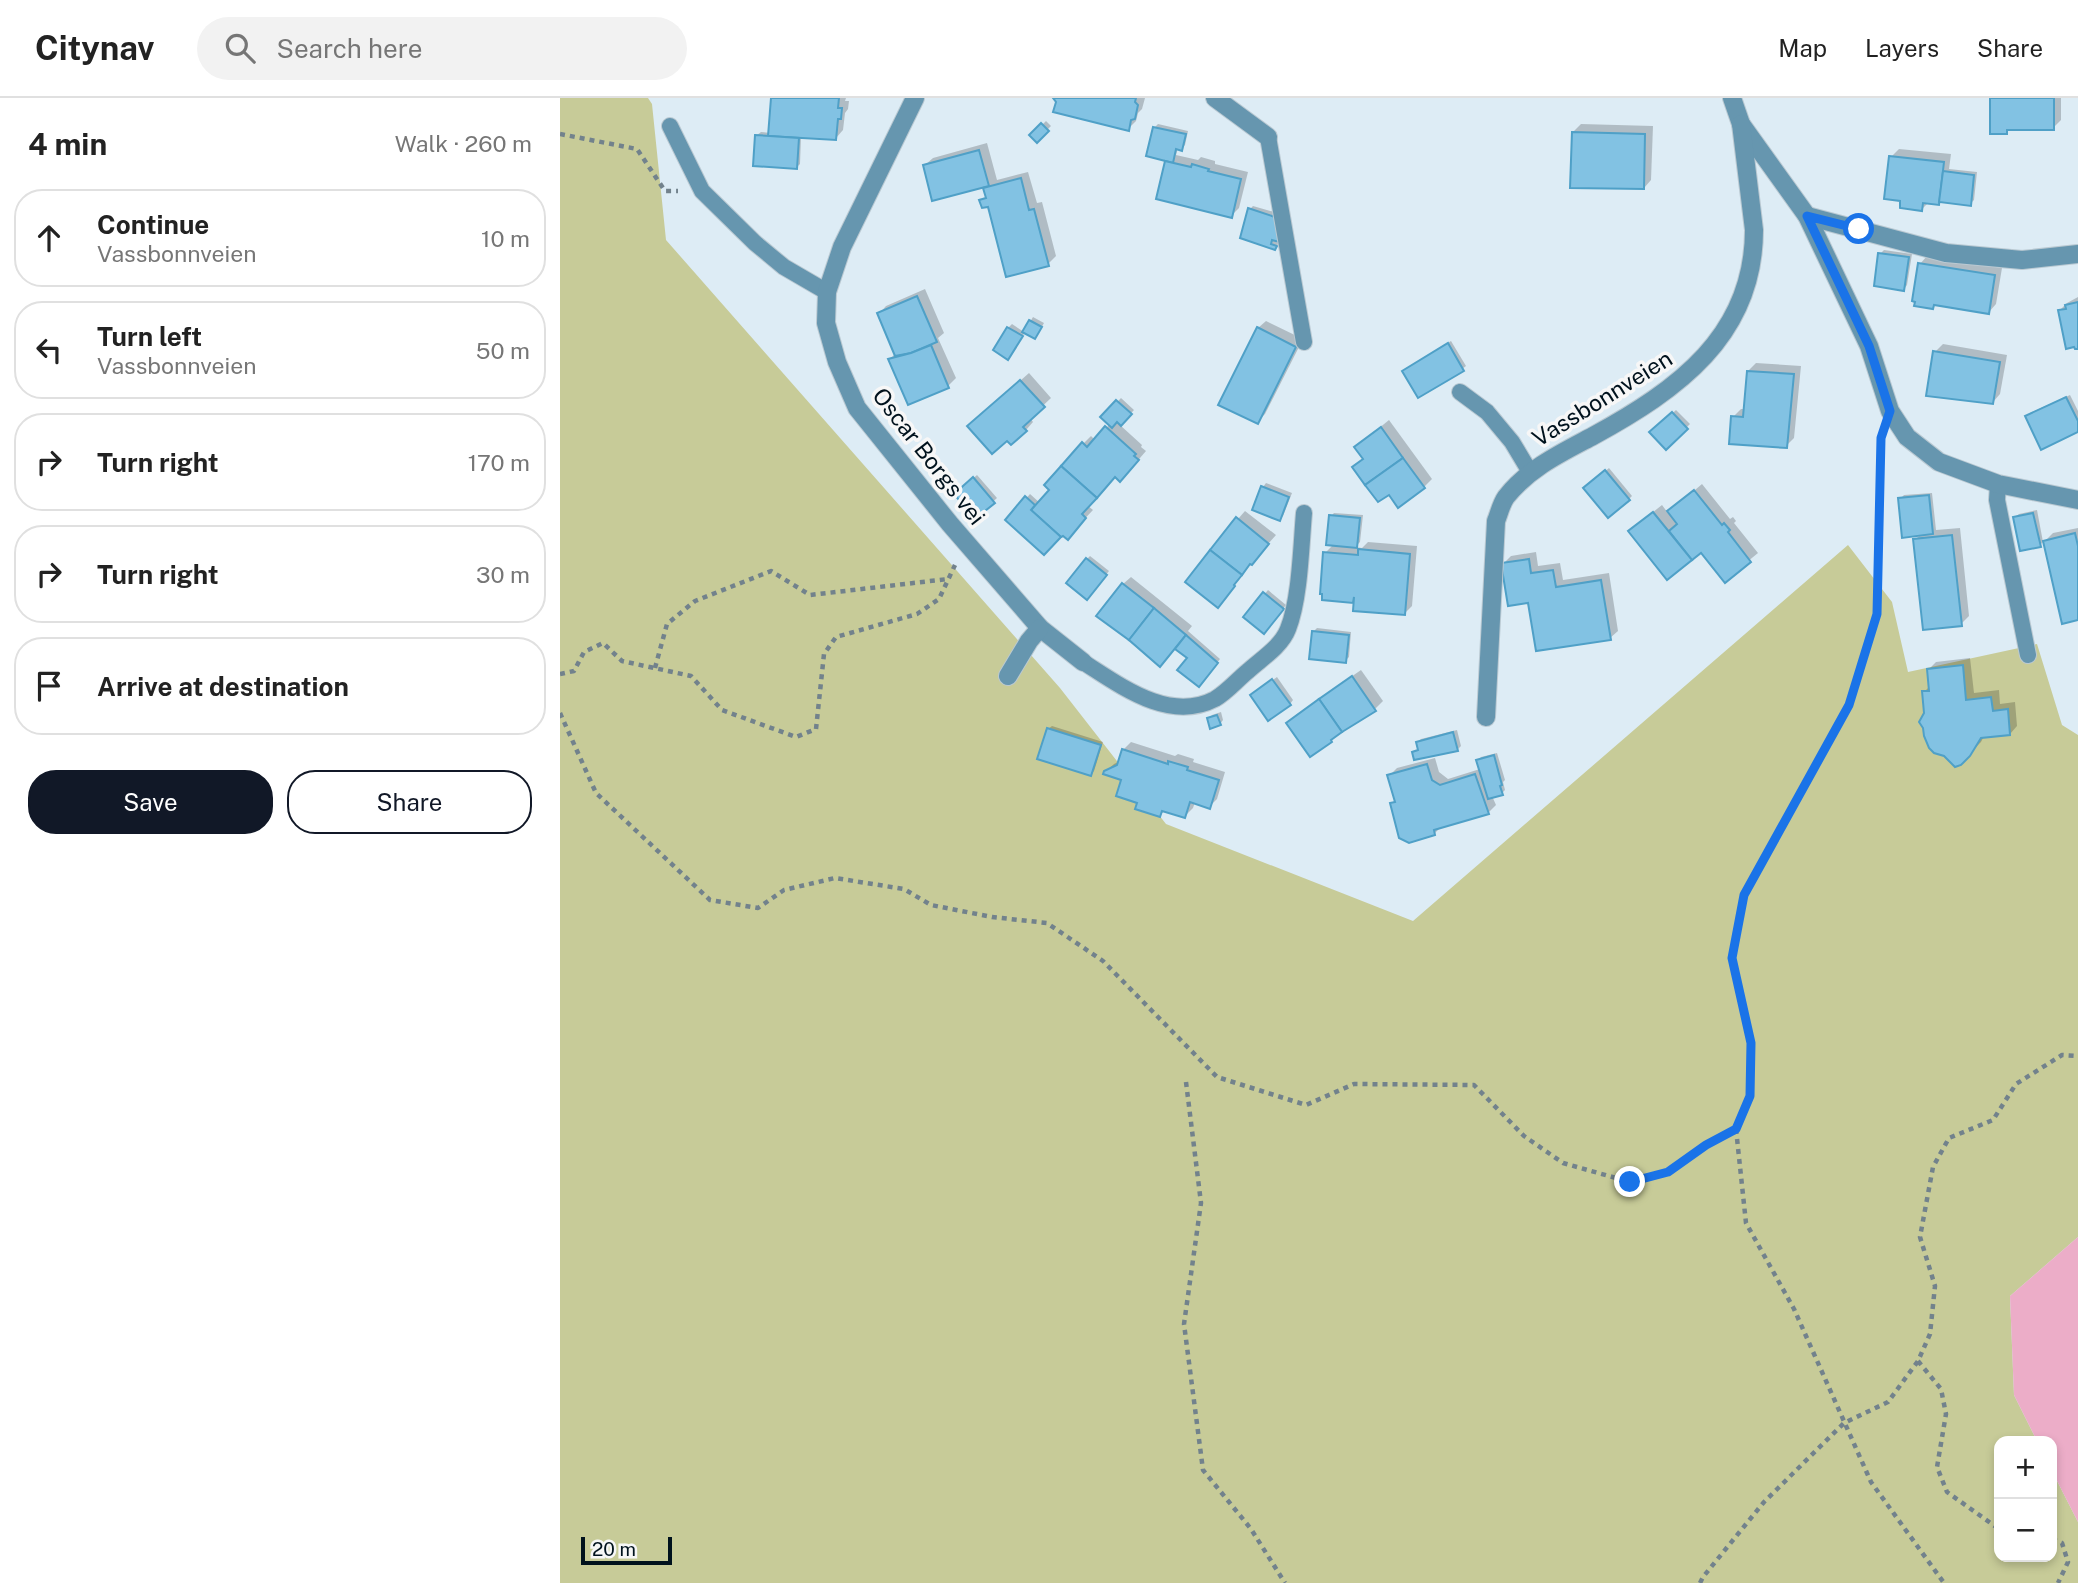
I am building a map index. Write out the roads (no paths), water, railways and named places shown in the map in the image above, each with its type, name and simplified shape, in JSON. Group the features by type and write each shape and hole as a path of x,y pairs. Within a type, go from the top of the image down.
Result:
{"street":[{"name":"Oscar Borgs vei","path":"915,98 842,247 827,292 826,323 836,362 857,408 966,542 1040,628 1083,662"},
{"path":"1215,98 1268,137"},
{"name":"Vassbonnveien","path":"1486,717 1496,522 1505,499 1530,472 1623,419 1693,370 1730,323 1745,292 1754,230 1741,124 1732,98"},
{"name":"Vassbonnveien","path":"1741,124 1807,216 1869,346 1890,411 1907,438 1939,462 1998,484 2078,500"},
{"path":"1807,216 1946,253 2022,260 2078,254"},
{"path":"1008,676 1040,628"}],"lane":[{"path":"670,126 702,191 755,243 784,267 827,292"},
{"path":"1268,137 1304,342"},
{"path":"1460,392 1487,412 1512,442 1530,472"},
{"path":"1998,484 1997,500 2028,655"},
{"path":"1083,662 1124,688 1149,700 1174,706 1200,705 1221,695 1279,643 1287,632 1294,610 1304,513"}]}
